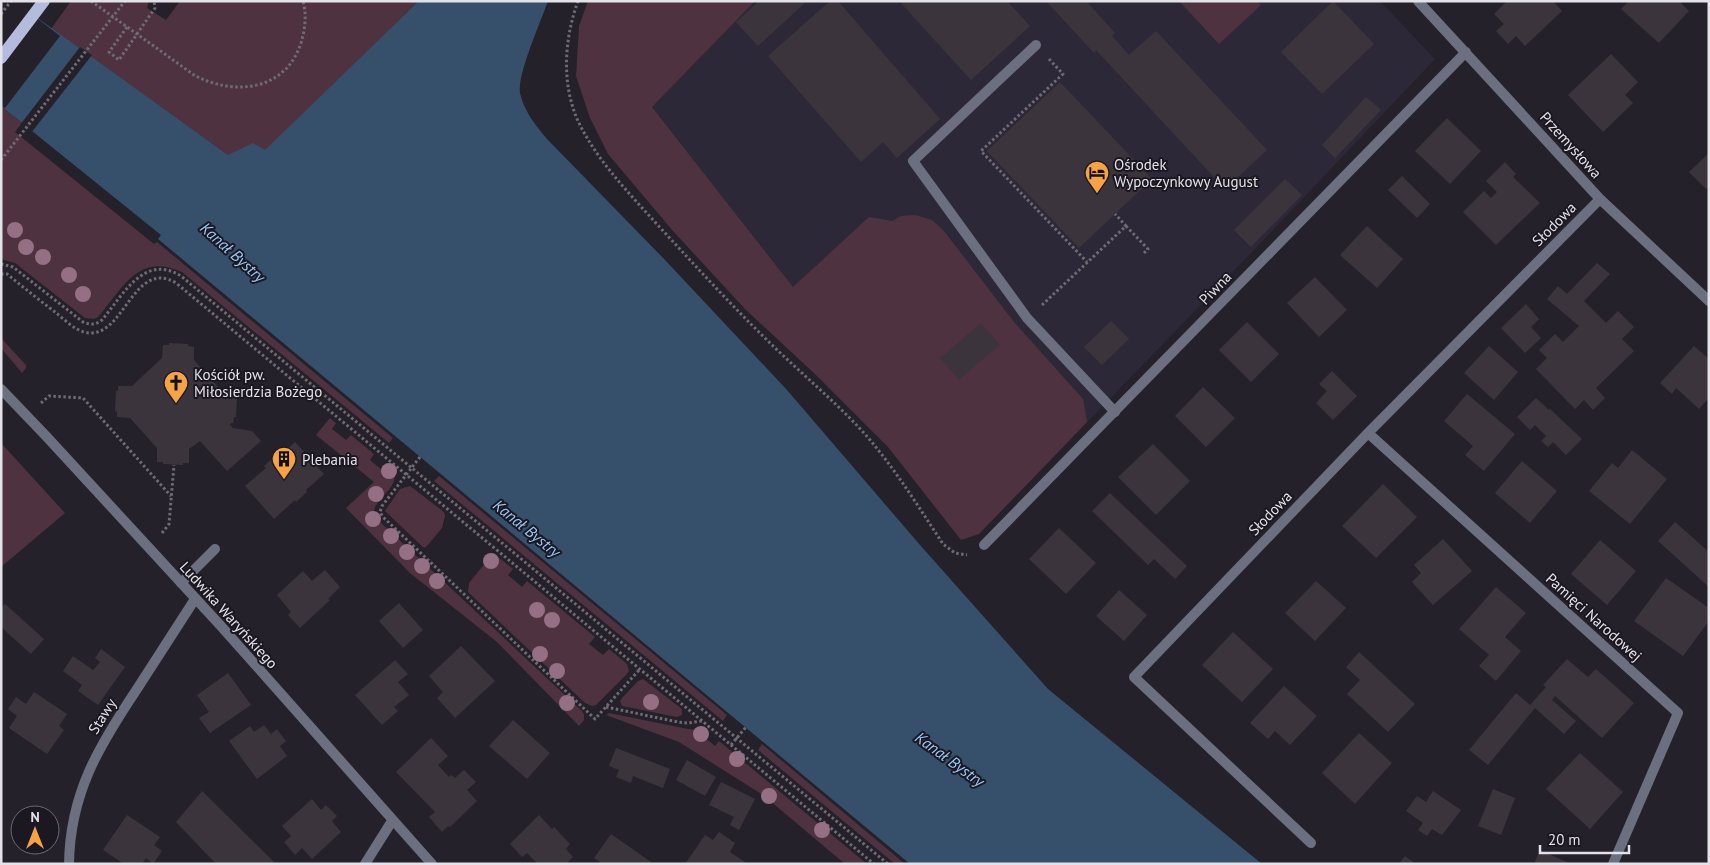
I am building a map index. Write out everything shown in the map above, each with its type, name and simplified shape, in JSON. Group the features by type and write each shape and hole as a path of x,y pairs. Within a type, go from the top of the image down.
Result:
{"main road":[{"path":"1,58 44,1"}],"street":[{"name":"Przemysłowa","path":"1418,1 1600,199 1709,301"},
{"path":"1036,45 913,162 1028,318 1115,412"},
{"name":"Piwna","path":"984,545 1466,52"},
{"name":"Słodowa","path":"1311,843 1134,677 1368,433 1600,199"},
{"name":"Ludwika Waryńskiego","path":"1,389 181,583 432,864"},
{"name":"Pamięci Narodowej","path":"1368,433 1678,713 1613,864"},
{"path":"181,583 215,549"},
{"name":"Stawy","path":"69,864 69,847 75,809 85,779 96,755 195,599"},
{"path":"365,864 392,821"}],"path":[{"path":"1,14 11,1"},
{"path":"91,1 194,74 207,81 233,87 260,84 274,78 293,61 303,35 305,22 303,1"},
{"path":"1,160 125,1"},
{"path":"127,27 109,52 119,60 155,8 154,1"},
{"path":"578,1 573,14 567,44 566,75 578,122 599,156 638,203 712,284 765,339 864,433 892,468 943,544 955,553 970,556 984,545"},
{"path":"1036,45 1063,74 981,151 1087,262"},
{"path":"1115,214 1148,249 1143,254"},
{"path":"1028,318 1126,226"},
{"path":"1,264 13,267 82,322 91,324 102,320 142,274 162,269 175,272 888,864"},
{"path":"1,274 7,274 75,328 90,333 106,328 147,282 161,278 172,281 874,864"},
{"path":"27,416 49,396 83,398 171,496"},
{"path":"420,457 382,506 380,512 383,517 594,719 640,670"},
{"path":"150,549 169,524 174,465"},
{"path":"605,707 678,722 702,721"},
{"path":"731,745 746,727"}],"shaded area":[{"path":"71,1 149,1 147,8 166,20 180,1 471,1 293,263 228,155 51,29"},
{"path":"588,1 755,1 652,107 793,287 869,217 892,221 901,216 915,215 932,220 944,231 1014,322 1083,399 1087,422 979,534 961,540 888,447 816,375 745,309 673,231 608,154 590,118 576,76 579,26"},
{"path":"694,1 1380,1 1435,59 1251,253 979,534 793,287 652,107 724,32"},
{"path":"1179,1 1257,1 1261,5 1219,44"},
{"path":"1,106 22,123 15,132 154,244 157,242 393,438 389,443 182,272 167,267 154,267 143,270 124,285 98,317 94,319 85,318 15,263 1,259"},
{"path":"1,338 26,365 22,373 1,348"},
{"path":"330,418 336,423 332,429 346,440 351,435 374,454 370,460 383,471 388,466 393,471 394,481 375,507 374,511 377,519 582,711 584,720 579,726 497,642 410,573 346,508 374,482 316,435"},
{"path":"1,443 65,513 1,567"},
{"path":"439,476 727,715 723,721 434,481"},
{"path":"410,486 444,512 445,516 442,528 424,548 385,511 400,489"},
{"path":"491,556 498,557 513,569 508,575 522,587 527,581 595,637 589,644 603,655 609,649 627,664 629,671 626,675 596,705 592,706 585,703 468,592 469,583"},
{"path":"643,679 682,709 682,715 677,717 622,706 620,701 622,698 638,681"},
{"path":"609,713 706,731 703,736 715,746 719,741 867,864 845,864 763,795 679,742 606,715"},
{"path":"762,744 905,864 895,864 758,750"}],"water":[{"name":"Kanał Bystry","path":"1,1 14,1 228,155 253,143 265,150 419,1 548,1 526,61 520,85 524,106 547,139 665,260 787,390 920,545 1048,689 1262,864 910,864 158,239 161,235 1,106"}],"pier":[{"path":"1,1 15,1 60,36 5,108 1,106"},
{"path":"80,47 92,55 31,133 20,125"}],"building":[{"path":"759,1 807,1 758,46 736,22"},
{"path":"830,1 838,1 940,119 897,158 883,142 861,162 768,56"},
{"path":"899,1 1007,1 1030,26 971,80"},
{"path":"1046,1 1086,1 1115,33 1112,36 1129,55 1156,31 1267,150 1225,189 1096,50 1094,53"},
{"path":"1333,1 1374,44 1322,94 1281,52"},
{"path":"1507,1 1553,1 1562,11 1525,46 1516,36 1508,44 1496,31 1504,24 1494,14"},
{"path":"1629,1 1679,1 1689,11 1659,43 1621,9"},
{"path":"1611,54 1638,82 1625,95 1633,103 1603,132 1568,95"},
{"path":"1060,82 1152,179 1079,248 987,151"},
{"path":"1366,97 1381,110 1335,158 1322,145"},
{"path":"1447,118 1481,151 1450,184 1415,151"},
{"path":"1709,153 1709,187 1706,189 1689,172"},
{"path":"1505,162 1516,174 1513,177 1540,203 1496,245 1463,212 1484,191 1491,198 1497,192 1486,181"},
{"path":"1402,176 1430,204 1417,218 1388,190"},
{"path":"1285,179 1302,195 1251,247 1234,230"},
{"path":"1367,226 1403,259 1377,288 1340,255"},
{"path":"1597,263 1610,274 1584,301 1606,323 1618,311 1634,327 1622,339 1634,351 1596,388 1605,398 1593,410 1584,400 1575,409 1536,369 1547,358 1539,350 1555,334 1563,342 1579,326 1547,299 1558,286 1567,294"},
{"path":"1315,277 1347,310 1319,337 1287,303"},
{"path":"1526,304 1539,319 1531,327 1541,338 1525,353 1501,328"},
{"path":"1111,321 1129,339 1102,365 1084,347"},
{"path":"1247,322 1279,354 1251,382 1219,350"},
{"path":"981,323 1000,345 959,380 940,358"},
{"name":"Kościół pw. Miłosierdzia Bożego","path":"169,343 188,344 188,346 194,347 194,360 221,390 235,391 235,397 237,397 236,417 234,417 233,423 230,425 233,428 252,431 261,441 227,471 200,441 189,449 189,463 183,463 183,465 157,462 157,448 130,418 117,417 117,412 115,411 118,386 132,386 162,358 163,345 169,345"},
{"path":"1489,346 1518,372 1494,400 1464,373"},
{"path":"1694,346 1709,359 1709,398 1699,409 1676,388 1672,394 1660,383"},
{"path":"1332,371 1357,396 1333,420 1316,403 1327,391 1319,384"},
{"path":"1203,387 1235,418 1206,447 1175,416"},
{"path":"1467,394 1515,434 1484,471 1465,455 1473,446 1444,421"},
{"path":"1536,398 1582,439 1566,455 1553,442 1548,447 1541,441 1546,436 1535,425 1530,430 1517,417"},
{"name":"Plebania","path":"295,442 324,474 296,502 295,500 274,519 245,486 266,468 264,466 275,456 277,458"},
{"path":"1153,444 1190,481 1156,515 1118,477"},
{"path":"1632,450 1667,479 1630,524 1589,491 1612,463 1618,468"},
{"path":"1522,461 1557,491 1530,523 1495,493"},
{"path":"1383,484 1417,517 1376,558 1342,526"},
{"path":"1110,493 1187,566 1175,579 1154,559 1148,565 1092,511"},
{"path":"1675,522 1709,552 1709,587 1658,541"},
{"path":"1059,528 1096,563 1066,594 1029,559"},
{"path":"1443,539 1472,571 1433,605 1412,582 1421,573 1414,565"},
{"path":"1600,540 1636,571 1607,605 1571,574"},
{"path":"325,570 340,587 328,599 330,600 300,628 288,615 291,612 277,595 303,571 312,581"},
{"path":"1666,578 1709,608 1709,621 1683,656 1634,621"},
{"path":"1316,581 1346,608 1315,641 1285,613"},
{"path":"1496,587 1526,613 1505,637 1521,651 1496,681 1479,666 1489,655 1459,629"},
{"path":"1119,590 1147,615 1124,641 1096,616"},
{"path":"399,603 423,630 403,648 379,621"},
{"path":"5,604 44,639 31,654 1,627 1,608"},
{"path":"1233,632 1273,669 1242,702 1202,665"},
{"path":"461,646 495,681 455,718 437,698 443,692 429,676"},
{"path":"101,649 125,667 98,705 78,691 82,685 63,671 73,656 93,670 100,662 95,658"},
{"path":"1359,652 1415,704 1388,732 1347,694 1360,680 1346,667"},
{"path":"1567,659 1588,677 1596,669 1634,703 1602,738 1555,696 1552,700 1576,721 1564,734 1535,708 1488,765 1469,750 1516,693 1530,705 1546,687 1543,685"},
{"path":"395,660 408,674 398,682 409,695 394,707 398,711 382,725 355,695"},
{"path":"228,673 251,705 210,733 199,718 209,712 197,695"},
{"path":"1284,686 1317,716 1290,745 1275,731 1268,739 1250,723"},
{"path":"34,692 67,714 59,726 64,730 47,754 9,728 17,716 8,709 16,697 26,704"},
{"path":"513,720 550,753 527,779 489,746"},
{"path":"264,725 271,734 277,729 286,741 280,746 287,756 257,779 229,741 250,726 254,732"},
{"path":"1359,733 1392,763 1355,804 1322,773"},
{"path":"431,738 448,756 438,765 449,777 451,775 455,778 464,770 476,782 467,790 477,801 450,827 448,826 442,832 429,817 435,812 396,772"},
{"path":"616,748 670,769 663,788 633,776 631,783 616,777 619,770 609,766"},
{"path":"1580,753 1623,792 1590,829 1546,789"},
{"path":"687,760 716,777 705,796 676,780"},
{"path":"721,782 755,799 739,830 730,825 734,817 709,805"},
{"path":"1493,789 1515,798 1501,835 1478,826"},
{"path":"202,791 274,862 272,864 216,864 176,822"},
{"path":"1433,791 1461,810 1442,835 1432,829 1427,836 1418,830 1423,823 1406,811 1417,796 1426,802"},
{"path":"312,799 321,810 326,805 337,816 332,821 341,832 312,859 302,848 295,855 284,842 291,836 282,826"},
{"path":"127,815 160,837 154,845 162,851 153,864 146,858 142,864 124,864 103,850"},
{"path":"539,815 570,844 566,849 573,857 566,864 538,864 527,853 522,857 510,844"},
{"path":"719,832 735,843 730,852 745,862 744,864 685,864 705,835 713,840"},
{"path":"611,834 651,862 649,864 603,864 594,858"},
{"path":"1540,850 1571,864 1534,864"},
{"path":"1405,856 1416,864 1399,864"}],"place":[{"name":"Ośrodek Wypoczynkowy August","path":"1097,194"},
{"name":"Kościół pw. Miłosierdzia Bożego","path":"176,404"},
{"name":"Plebania","path":"284,480"}]}
